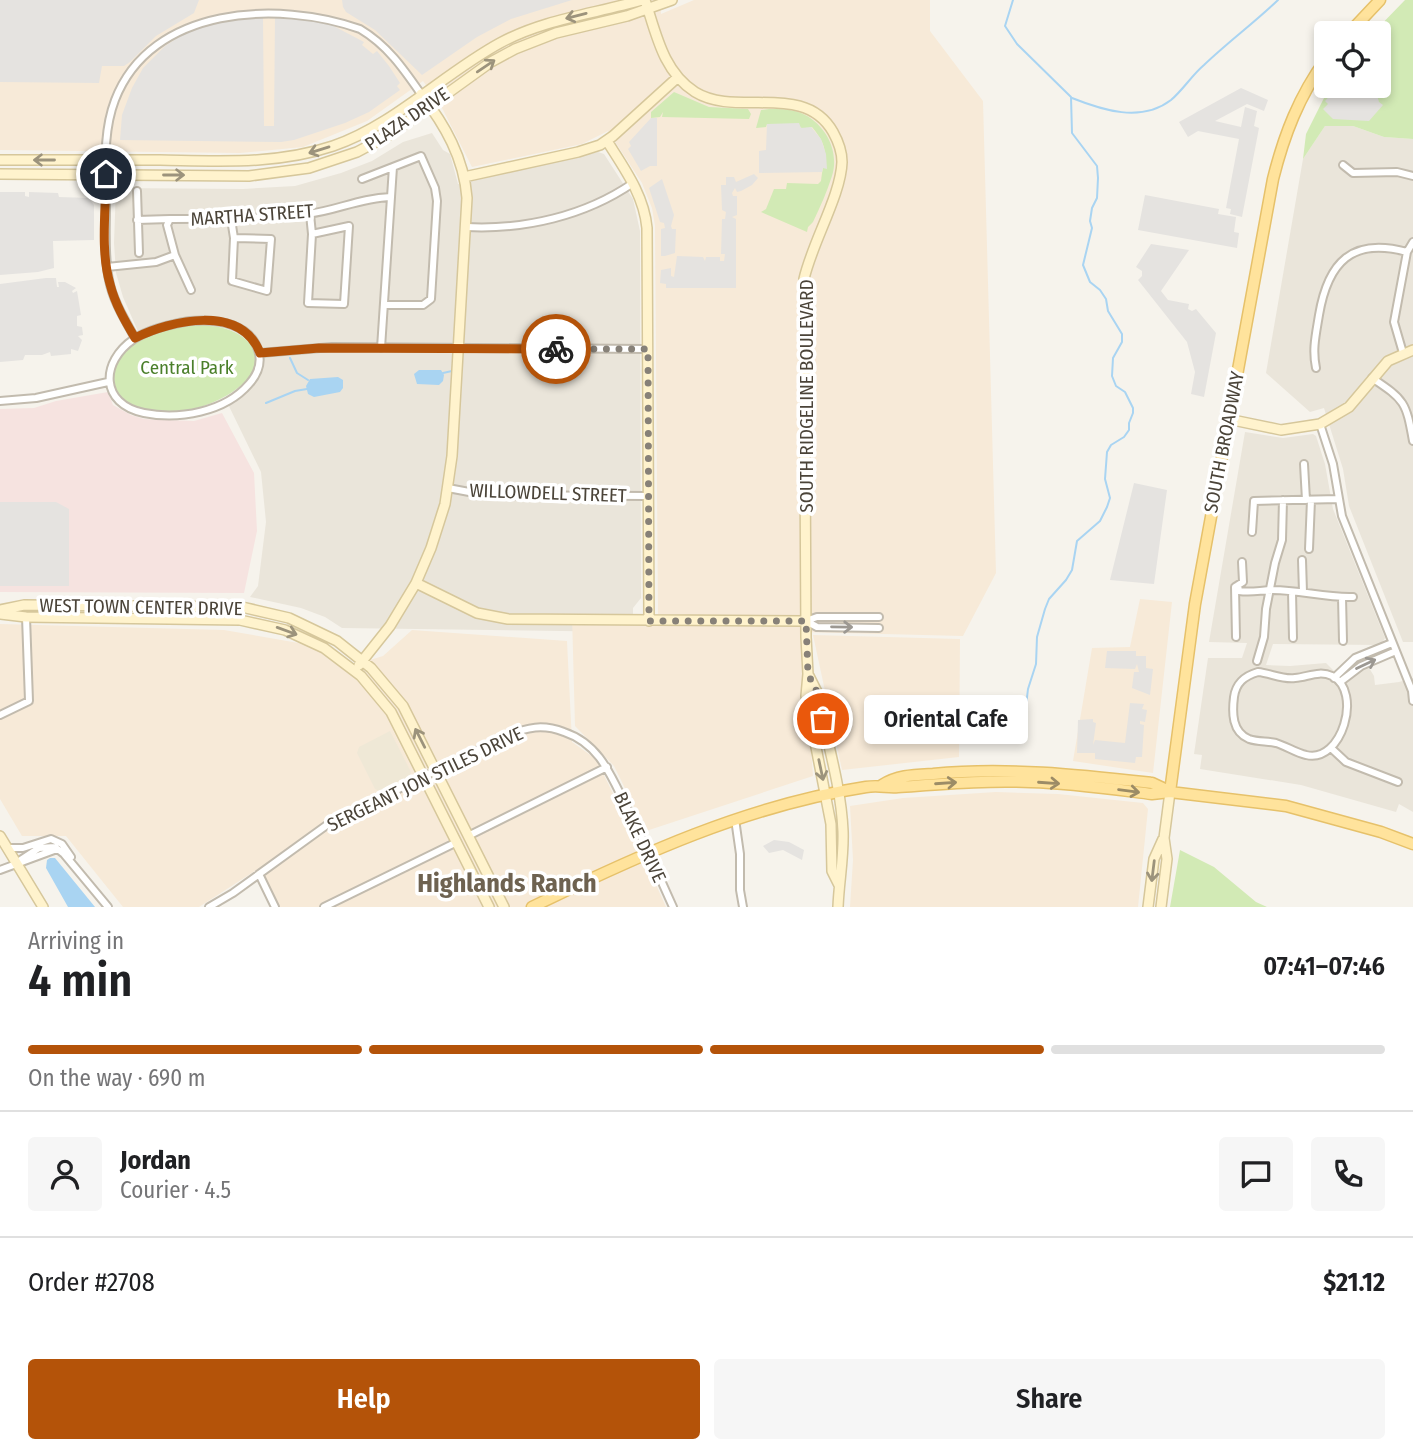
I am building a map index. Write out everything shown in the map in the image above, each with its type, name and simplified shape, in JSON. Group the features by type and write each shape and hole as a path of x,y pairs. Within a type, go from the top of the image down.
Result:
{"main road":[{"path":"1360,21 1380,0"},
{"name":"SOUTH BROADWAY","path":"1170,792 1195,604 1280,149 1302,95 1314,78"},
{"path":"532,907 649,852 735,820 826,795 882,785 893,788 950,783 1031,782 1152,793 1170,792 1286,806 1381,832 1413,844"}],"street":[{"name":"PLAZA DRIVE","path":"0,160 248,162 306,154 334,146 368,131 485,51 518,34 553,22 672,0"},
{"name":"PLAZA DRIVE","path":"0,174 249,176 309,168 374,144 491,62 515,49 645,3"},
{"name":"SOUTH RIDGELINE BOULEVARD","path":"645,3 662,53 678,77 693,91 708,99 783,103 815,112 828,124 837,139 842,158 841,177 809,258 804,279 808,674 806,696 831,824 832,871 839,885"},
{"path":"135,338 115,299 107,267 106,160 110,117 116,98 129,74 145,54 169,34 198,18 220,10"},
{"path":"315,10 358,27 395,57 452,141 464,177 467,198 448,488 438,529 416,583 388,630 355,670"},
{"path":"464,177 579,152 607,141 678,77"},
{"path":"607,141 634,183 647,222 649,621"},
{"path":"362,179 421,156 435,188 437,201 431,299 424,305 384,305"},
{"path":"1343,165 1353,173 1397,172 1413,176"},
{"path":"381,348 393,167"},
{"path":"466,227 502,228 570,214 608,200 634,183"},
{"path":"137,191 139,253"},
{"name":"MARTHA STREET","path":"137,220 231,219 310,214 370,197 391,197"},
{"path":"310,214 312,234 308,303 344,304 349,226 312,234"},
{"name":"MARTHA STREET","path":"170,219 167,225 191,290"},
{"path":"231,219 234,238 232,281 267,290 271,239 234,238"},
{"path":"1228,419 1281,429 1320,424 1349,407 1388,361 1408,351 1396,335 1394,322 1407,252 1413,242"},
{"path":"1316,368 1313,351 1322,295 1334,269 1346,258 1368,247 1387,246 1407,252"},
{"path":"107,267 156,262 176,255"},
{"path":"218,322 231,325 246,333 256,343 260,353 257,371 248,386 221,404 193,413 167,415 138,411 116,397 108,382 114,360 135,338 180,323 218,322"},
{"path":"260,353 311,348 648,349"},
{"path":"1372,379 1398,396 1407,408 1413,441"},
{"path":"0,401 42,397 108,382"},
{"path":"1320,424 1333,464 1342,516 1412,691 1413,701"},
{"path":"1304,464 1309,548"},
{"name":"WILLOWDELL STREET","path":"448,488 501,495 648,496"},
{"path":"1252,532 1254,500 1339,499"},
{"path":"1257,661 1264,637 1275,563 1282,540 1283,500"},
{"path":"1302,560 1303,592"},
{"path":"1236,638 1242,562"},
{"path":"416,583 472,611 499,618 806,621 817,617 879,617"},
{"path":"1239,584 1240,591 1252,593 1271,590 1353,597"},
{"path":"1292,592 1293,638"},
{"path":"1342,597 1343,641"},
{"name":"WEST TOWN CENTER DRIVE","path":"3,613 24,605 228,606 260,610 289,618 337,641 363,661 401,703 504,907"},
{"name":"WEST TOWN CENTER DRIVE","path":"3,613 26,617 212,618 249,621 299,635 324,648 355,670 375,690 391,712 489,907"},
{"path":"0,715 29,701 26,617"},
{"path":"806,621 817,627 879,628"},
{"path":"1337,680 1355,658 1392,643"},
{"path":"1337,680 1396,651"},
{"path":"1265,673 1294,678 1323,674 1337,680 1345,691 1345,720 1331,748 1321,755 1307,755 1275,743 1249,739 1240,733 1232,716 1237,686 1251,674 1265,673"},
{"name":"SOUTH RIDGELINE BOULEVARD","path":"808,674 817,692 843,832 843,871 839,885"},
{"name":"SERGEANT JON STILES DRIVE","path":"209,907 331,822 514,732 542,727 556,728 582,739 598,753 607,767"},
{"path":"1331,748 1346,762 1398,782"},
{"path":"468,836 607,767"},
{"name":"BLAKE DRIVE","path":"607,767 673,907"},
{"name":"SOUTH BROADWAY","path":"1161,907 1167,859 1164,838 1170,792"},
{"path":"735,820 743,907"},
{"path":"0,836 43,907"},
{"name":"SOUTH BROADWAY","path":"1148,907 1154,859 1164,838"},
{"path":"7,848 23,848 53,839 64,846 80,874"},
{"path":"324,907 457,842"},
{"path":"0,870 44,846 54,846 108,907"},
{"path":"259,874 275,907"},
{"path":"838,907 839,885"}],"shaded area":[{"path":"0,0 660,0 661,14 694,0 930,0 930,31 983,101 996,573 963,636 802,632 813,776 646,831 614,766 575,726 572,615 658,614 655,226 652,208 642,183 608,131 582,144 472,167 441,106 423,81 367,121 303,147 240,153 0,150"},
{"path":"0,0 199,0 194,13 156,36 130,62 124,66 102,66 99,83 0,82"},
{"path":"342,0 572,0 511,19 477,37 422,75 375,30 346,12"},
{"path":"275,16 326,22 364,42 362,45 373,54 377,51 389,66 400,83 397,86 400,90 369,112 294,140 120,140 122,115 143,68 165,46 195,27 225,17 263,17 264,126 274,126"},
{"path":"1241,88 1268,100 1264,111 1247,104 1215,121 1241,127 1245,107 1257,111 1254,126 1259,128 1242,217 1230,214 1231,209 1226,208 1239,139 1198,131 1188,137 1179,122"},
{"path":"1328,98 1378,98 1383,105 1369,121 1333,119 1323,109 1328,104 1325,101"},
{"path":"651,118 657,118 657,166 641,171 628,149 631,146 629,142"},
{"path":"799,123 801,128 811,127 821,139 827,169 823,168 822,172 759,173 759,151 766,150 767,124"},
{"path":"1325,126 1353,126 1384,137 1413,139 1413,642 1403,642 1349,506 1343,469 1324,408 1310,412 1266,373 1303,159"},
{"path":"432,133 443,150 450,154 458,184 598,152 604,154 633,199 640,231 641,598 633,608 633,632 342,628 325,617 301,608 250,597 258,586 266,522 261,472 225,398 250,378 245,338 232,329 217,327 143,343 123,297 116,273 114,243 116,188 243,189 295,186 341,173 372,161 403,142"},
{"path":"754,174 758,178 752,185 737,192 735,188 732,193 737,196 737,215 732,217 736,219 736,288 666,288 666,284 660,283 661,270 671,268 671,276 674,277 677,256 703,257 705,261 706,257 720,257 720,261 724,261 725,254 721,254 722,219 725,219 726,212 722,210 721,185 726,185 726,177 734,177 736,182"},
{"path":"662,179 674,215 671,226 676,229 675,253 665,256 661,256 661,229 665,228 664,223 660,222 649,188"},
{"path":"0,192 25,192 25,196 29,197 29,192 89,198 94,205 94,240 53,241 54,268 0,275"},
{"path":"1145,195 1219,209 1218,214 1236,217 1234,232 1239,233 1237,248 1138,230"},
{"path":"1151,244 1189,250 1161,291 1168,300 1189,304 1188,309 1192,311 1196,309 1216,333 1204,397 1191,394 1195,372 1187,342 1138,280 1142,271 1136,267"},
{"path":"56,278 57,287 58,282 65,282 76,288 72,291 77,291 81,315 77,316 77,326 82,327 83,335 78,336 82,340 78,351 71,349 71,354 51,356 50,352 25,355 23,360 0,362 0,284"},
{"path":"108,392 113,405 144,419 194,421 222,413 254,473 257,531 244,593 0,592 0,409 34,408 56,401"},
{"path":"1245,432 1283,438 1313,434 1316,436 1325,464 1333,509 1385,638 1381,645 1273,644 1266,665 1326,663 1334,671 1360,653 1374,676 1375,685 1413,678 1413,812 1399,804 1396,812 1301,785 1200,769 1202,755 1194,754 1208,658 1242,658 1247,643 1209,642"},
{"path":"1134,483 1167,490 1154,584 1110,580"},
{"path":"0,502 56,502 69,509 69,586 0,586"},
{"path":"1140,599 1172,602 1153,773 1073,761 1092,648 1130,647"},
{"path":"0,624 224,630 310,645 344,668 383,656 412,630 567,641 572,742 596,759 666,907 279,907 258,869 199,907 123,907 66,836 22,836 0,799"},
{"path":"813,635 960,639 959,757 842,770"},
{"path":"1107,651 1136,651 1136,656 1146,656 1146,668 1153,669 1150,695 1132,688 1134,672 1139,672 1137,664 1135,669 1105,668"},
{"path":"1130,703 1144,704 1142,709 1147,710 1145,722 1140,721 1140,724 1144,725 1142,757 1136,757 1135,763 1095,759 1095,753 1077,753 1078,720 1093,719 1096,723 1093,745 1095,740 1125,743"},
{"path":"390,731 411,772 410,776 380,791 375,789 357,753 359,747"},
{"path":"996,792 1058,794 1143,803 1148,809 1138,907 850,907 853,860 850,806 903,798"},
{"path":"774,840 789,842 804,850 802,860 783,850 769,853 763,846"}],"green space":[{"path":"1405,0 1413,0 1413,139 1384,137 1353,126 1325,126 1303,159 1306,134 1324,98 1391,98 1391,21 1385,21"},
{"path":"674,92 709,107 748,109 751,114 749,119 662,117 663,112 660,117 651,118 651,112"},
{"path":"761,110 793,111 810,118 823,131 832,148 832,176 807,232 761,212 766,209 774,189 786,189 787,183 818,184 821,181 824,147 812,127 805,129 799,127 799,124 767,124 766,127 756,128"},
{"name":"Central Park","path":"187,325 219,327 245,339 259,356 250,377 227,395 198,408 183,411 152,411 124,400 117,393 113,378 124,353 148,336"},
{"path":"1180,850 1214,867 1256,902 1267,907 1170,907"}],"water":[{"path":"419,370 441,370 443,381 439,385 417,384 414,374"},
{"path":"338,377 343,380 340,392 314,397 308,394 306,386 310,379"},
{"path":"50,858 55,858 95,907 68,907 46,868"}],"waterway":[{"path":"1013,0 1005,26 1017,44 1071,97 1072,133 1097,166 1097,198 1092,208 1092,228 1083,265 1090,282 1106,299 1108,311 1122,334 1122,342 1113,358 1112,376 1116,386 1125,392 1133,408 1129,430 1124,437 1111,445 1107,452 1105,479 1110,498 1107,507 1100,521 1077,541 1072,570 1049,599 1045,609 1037,637 1036,664 1028,689 1025,714"},
{"path":"1072,98 1121,112 1134,113 1159,107 1180,92 1200,69 1278,0"},
{"path":"290,358 297,373 308,380"},
{"path":"443,373 452,371"},
{"path":"266,403 307,389"}],"way so far":[{"path":"556,349 648,349 649,621 806,621 808,674 817,692 823,719"}],"place":[{"name":"Oriental Cafe","path":"823,719"}],"district":[{"name":"Highlands Ranch","path":"507,883"}],"route":[{"path":"106,174 107,270 114,297 135,338 173,324 201,321 222,323 242,330 257,345 260,353 319,348 556,349"}]}
